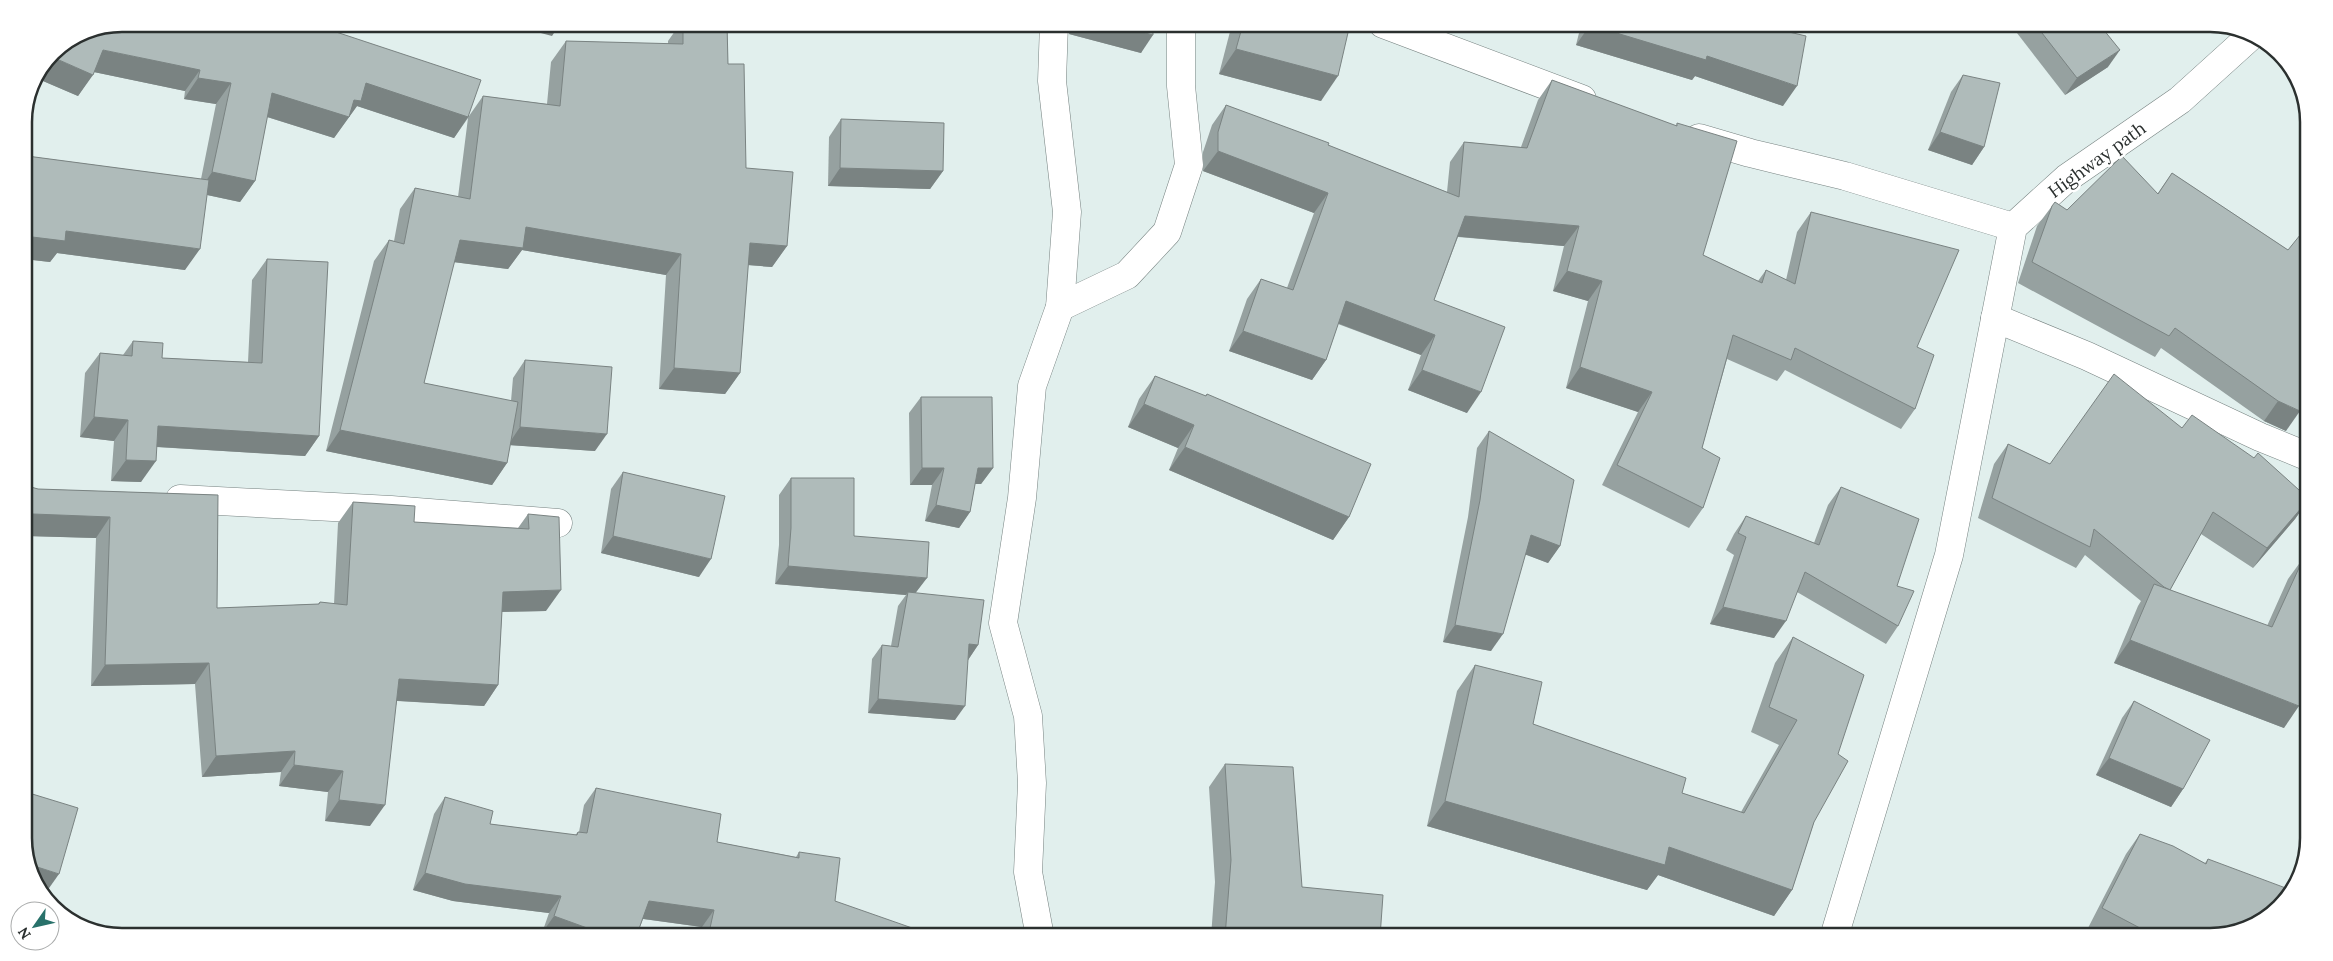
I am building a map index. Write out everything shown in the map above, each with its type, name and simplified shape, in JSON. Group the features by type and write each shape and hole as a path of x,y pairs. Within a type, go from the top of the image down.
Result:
{"street":[{"path":"1060,307 1127,275 1167,232 1190,165 1181,86 1181,32"},
{"path":"1405,32 1609,109"},
{"path":"1038,928 1028,872 1032,783 1028,716 1003,623 1022,498 1032,386 1060,307 1067,212 1052,81 1054,33"},
{"name":"Highway path","path":"2012,227 2067,178 2180,100 2247,40"},
{"path":"1674,130 1750,153 1845,176 2012,227 1949,555 1837,928"},
{"path":"1995,318 2087,356 2260,437 2300,453"},
{"path":"157,498 391,510 558,523"}],"building":[{"path":"1241,32 1348,32 1338,76 1236,49"},
{"path":"1614,32 1790,32 1806,36 1797,86 1707,56 1706,60"},
{"path":"2041,32 2106,32 2120,50 2077,78"},
{"path":"339,33 481,80 468,117 366,83 361,101 354,100 349,117 272,93 255,181 212,172 231,83 198,78 200,70 103,50 93,75 58,60 82,42 105,34"},
{"path":"683,33 727,33 728,64 744,64 746,168 793,172 787,246 750,243 740,373 674,368 681,254 526,227 523,248 460,240 424,383 518,402 507,463 340,430 389,240 404,244 415,188 470,199 483,96 560,106 566,41 683,44"},
{"path":"1963,75 2000,83 1984,147 1940,132"},
{"path":"1552,80 1677,126 1677,123 1737,141 1703,255 1762,283 1766,270 1795,284 1811,212 1959,250 1917,347 1934,355 1915,409 1795,348 1791,360 1733,335 1702,448 1720,458 1703,508 1617,465 1652,392 1580,367 1602,281 1567,271 1579,226 1465,216 1434,300 1505,327 1481,392 1422,370 1435,335 1346,301 1326,360 1243,331 1261,279 1293,290 1328,193 1218,151 1218,132 1226,105 1329,143 1328,145 1459,197 1464,142 1527,148"},
{"path":"841,119 944,123 943,171 840,168"},
{"path":"2122,156 2158,194 2172,173 2288,250 2300,235 2300,411 2278,401 2175,328 2169,336 2032,262 2052,206 2055,202 2067,210"},
{"path":"33,157 209,180 200,249 66,231 65,241 33,237"},
{"path":"267,259 328,262 319,436 158,426 156,461 126,460 128,420 94,417 100,353 132,356 133,341 163,343 162,358 262,363"},
{"path":"525,360 612,367 607,434 520,427"},
{"path":"2114,374 2182,428 2192,415 2254,458 2258,453 2300,491 2300,510 2267,548 2213,512 2170,590 2094,529 2090,547 1992,498 2008,444 2050,464"},
{"path":"1155,376 1206,396 1207,394 1371,464 1349,517 1185,447 1194,425 1144,404"},
{"path":"921,397 992,397 993,468 978,468 970,512 936,505 944,468 922,468"},
{"path":"1489,431 1574,480 1560,546 1531,535 1503,634 1455,625 1480,500"},
{"path":"623,472 725,496 711,559 613,536"},
{"path":"791,478 854,478 854,536 929,542 927,578 788,566 791,528"},
{"path":"1841,487 1919,519 1897,586 1914,591 1898,626 1805,572 1786,621 1723,607 1746,537 1738,533 1746,516 1819,545"},
{"path":"33,488 218,495 217,608 319,604 320,602 347,605 353,502 415,506 414,522 529,529 528,514 559,517 561,590 503,592 498,685 399,679 385,805 339,800 343,771 294,765 295,751 216,756 209,663 105,665 110,517 33,514"},
{"path":"2300,566 2299,706 2130,640 2154,584 2272,627"},
{"path":"908,592 984,600 978,645 969,644 965,706 878,699 882,645 898,647"},
{"path":"1793,637 1864,675 1838,754 1848,761 1814,822 1792,890 1669,847 1665,865 1445,801 1475,665 1542,682 1533,724 1686,778 1682,793 1744,813 1797,720 1769,707"},
{"path":"2134,701 2210,740 2183,789 2109,758"},
{"path":"1225,764 1293,767 1302,887 1383,895 1381,928 1226,928 1231,860"},
{"path":"596,788 721,814 717,842 799,858 799,852 840,858 835,901 912,928 710,928 714,910 649,901 639,928 587,928 554,916 561,896 465,884 425,873 445,797 493,811 490,824 577,835 578,832 587,833"},
{"path":"33,794 78,808 59,874 37,867 33,845"},
{"path":"2140,834 2173,846 2206,864 2208,859 2285,888 2278,898 2261,913 2245,922 2223,928 2140,928 2102,908"}]}
